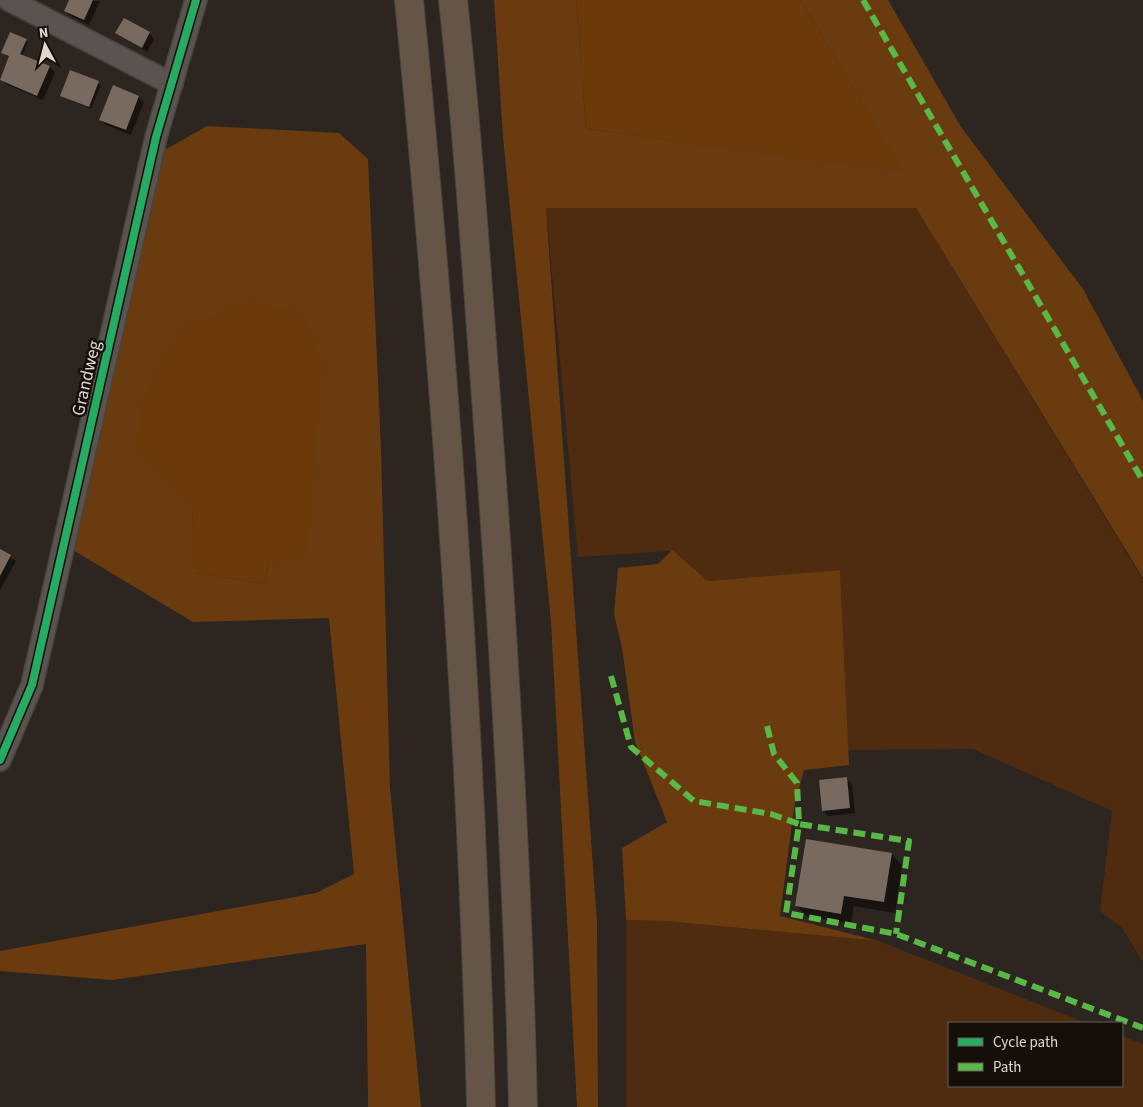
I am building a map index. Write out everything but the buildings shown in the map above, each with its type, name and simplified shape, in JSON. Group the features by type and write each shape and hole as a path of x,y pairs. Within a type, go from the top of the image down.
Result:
{"highway":[{"path":"409,0 443,387 456,572 478,993 481,1107"},
{"path":"453,0 470,174 500,600 511,795 523,1107"}],"street":[{"path":"10,0 172,84"},
{"name":"Grandweg","path":"0,760 32,685 156,137 196,0"}],"shaded area":[{"path":"494,0 576,0 586,129 902,171 801,0 888,0 961,127 1083,289 1143,401 1143,578 916,208 546,208 597,923 598,1107 577,1107 551,622 503,137"},
{"path":"576,0 801,0 903,172 586,129"},
{"path":"207,126 339,133 368,159 381,449 390,788 421,1107 368,1107 366,944 112,980 0,971 0,951 316,893 354,874 329,618 193,622 73,550 163,151","holes":["192,506 268,564 266,584 195,573"]},
{"path":"546,208 916,208 1143,580 1143,962 1122,928 1100,911 1112,811 973,749 848,750 840,570 707,581 671,551 578,557"},
{"path":"248,302 303,313 322,363 307,552 268,564 266,584 194,573 192,506 137,446 143,400 181,330"},
{"path":"672,550 708,581 840,570 849,765 804,770 794,808 780,916 879,941 665,921 626,920 622,848 667,822 635,742 622,648 614,614 618,568 658,564"},
{"path":"626,920 665,921 879,941 1083,1022 948,1022 948,1087 1123,1087 1123,1036 1143,1044 1143,1107 626,1107"}],"marked path":[{"path":"863,0 1143,481"},
{"path":"611,676 631,747 694,801 771,814 799,824 786,913 896,934 1143,1028"},
{"path":"767,726 774,754 797,783 799,824 909,841 896,934"}],"cycle path":[{"path":"0,760 32,685 156,137 196,0"}]}
